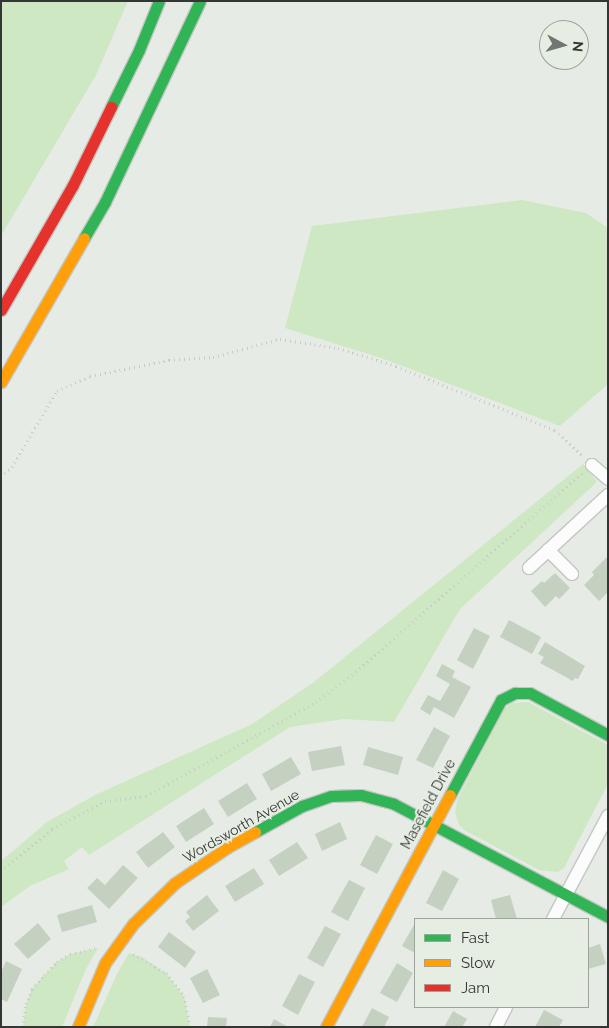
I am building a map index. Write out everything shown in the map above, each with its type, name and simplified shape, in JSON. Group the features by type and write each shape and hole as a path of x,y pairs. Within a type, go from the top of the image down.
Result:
{"main road":[{"path":"1,310 73,185 139,50 159,1"},
{"path":"1,382 105,202 200,1"},
{"name":"Masefield Drive","path":"326,1027 496,706 508,695 530,693 608,735"},
{"name":"Wordsworth Avenue","path":"78,1027 105,963 134,924 175,883 228,847 302,806 331,796 346,794 376,798 434,824 608,917"}],"street":[{"path":"592,464 608,479"},
{"path":"529,568 608,495"},
{"path":"548,550 572,574"},
{"path":"554,918 608,816"},
{"path":"496,1027 506,1008"}],"path":[{"path":"1,477 12,467 57,391 90,376 169,360 213,357 280,339 338,348 396,366 511,412 555,430 592,464 352,675 316,702 146,796 105,801 52,829 1,871"}],"green space":[{"path":"1,1 128,1 96,75 1,236"},
{"path":"522,200 586,213 608,228 608,384 560,426 384,359 285,328 312,226"},
{"path":"583,464 597,482 460,609 394,722 344,719 290,727 89,855 82,847 64,861 69,869 30,886 1,907 1,861 47,822 95,795 252,724 314,682"},
{"path":"528,702 608,745 608,784 564,868 558,872 539,870 464,830 459,825 455,812 458,798 505,708 512,703"},
{"path":"98,948 86,969 62,1027 23,1027 26,1004 32,989 44,975 57,962 70,954"},
{"path":"129,953 142,957 166,973 184,996 190,1027 93,1027 117,974"}],"building":[{"path":"608,556 608,592 599,601 584,585 594,575 592,572"},
{"path":"555,573 570,588 559,599 556,596 545,607 531,591"},
{"path":"509,620 541,637 532,654 500,637"},
{"path":"474,628 490,636 473,669 457,660"},
{"path":"545,642 585,666 578,679 575,678 573,681 540,663 544,657 538,654"},
{"path":"442,664 455,671 452,677 471,687 454,718 434,707 430,715 420,709 428,695 440,701 450,684 436,676"},
{"path":"434,727 450,736 433,768 416,760"},
{"path":"341,746 345,765 312,771 308,752"},
{"path":"368,747 403,757 398,775 363,765"},
{"path":"291,757 301,774 271,791 262,774"},
{"path":"247,783 257,799 228,817 218,801"},
{"path":"204,808 214,824 186,842 176,826"},
{"path":"340,822 347,839 322,851 315,834"},
{"path":"163,832 175,847 148,868 136,852"},
{"path":"376,835 393,844 377,874 360,865"},
{"path":"297,842 308,858 279,876 269,860"},
{"path":"123,865 138,878 109,909 87,888 97,878 105,885"},
{"path":"254,868 264,884 235,902 225,886"},
{"path":"443,870 459,879 442,911 426,903"},
{"path":"349,880 365,888 348,921 331,912"},
{"path":"207,895 219,911 193,931 185,921 190,917 186,912"},
{"path":"510,895 517,918 496,918 491,900"},
{"path":"92,905 97,922 62,932 57,915"},
{"path":"38,923 51,939 28,959 14,944"},
{"path":"414,925 414,952 402,946"},
{"path":"325,926 341,934 323,967 307,958"},
{"path":"169,932 196,952 185,968 158,947"},
{"path":"600,944 606,964 589,969 589,948"},
{"path":"6,961 22,969 7,1002 1,999 1,972"},
{"path":"397,963 413,973 397,1002 380,993"},
{"path":"207,969 220,995 203,1003 190,978"},
{"path":"299,974 315,982 298,1015 282,1006"},
{"path":"372,1008 389,1017 384,1027 362,1027"},
{"path":"544,1010 563,1020 559,1027 535,1027"},
{"path":"453,1011 467,1019 462,1027 444,1027"},
{"path":"208,1017 227,1018 226,1027 207,1027"},
{"path":"274,1019 288,1027 270,1027"}],"traffic: fast":[{"path":"111,107 139,50 159,1"},
{"path":"84,238 105,202 200,1"},
{"path":"450,795 501,700 515,693 530,693 608,735"},
{"path":"255,832 302,806 331,796 361,795 394,804 608,917"}],"traffic: slow":[{"path":"1,382 84,238"},
{"path":"326,1027 450,795"},
{"path":"78,1027 105,963 133,924 175,883 228,847 255,832"}],"traffic: jam":[{"path":"1,310 73,185 111,107"}]}
